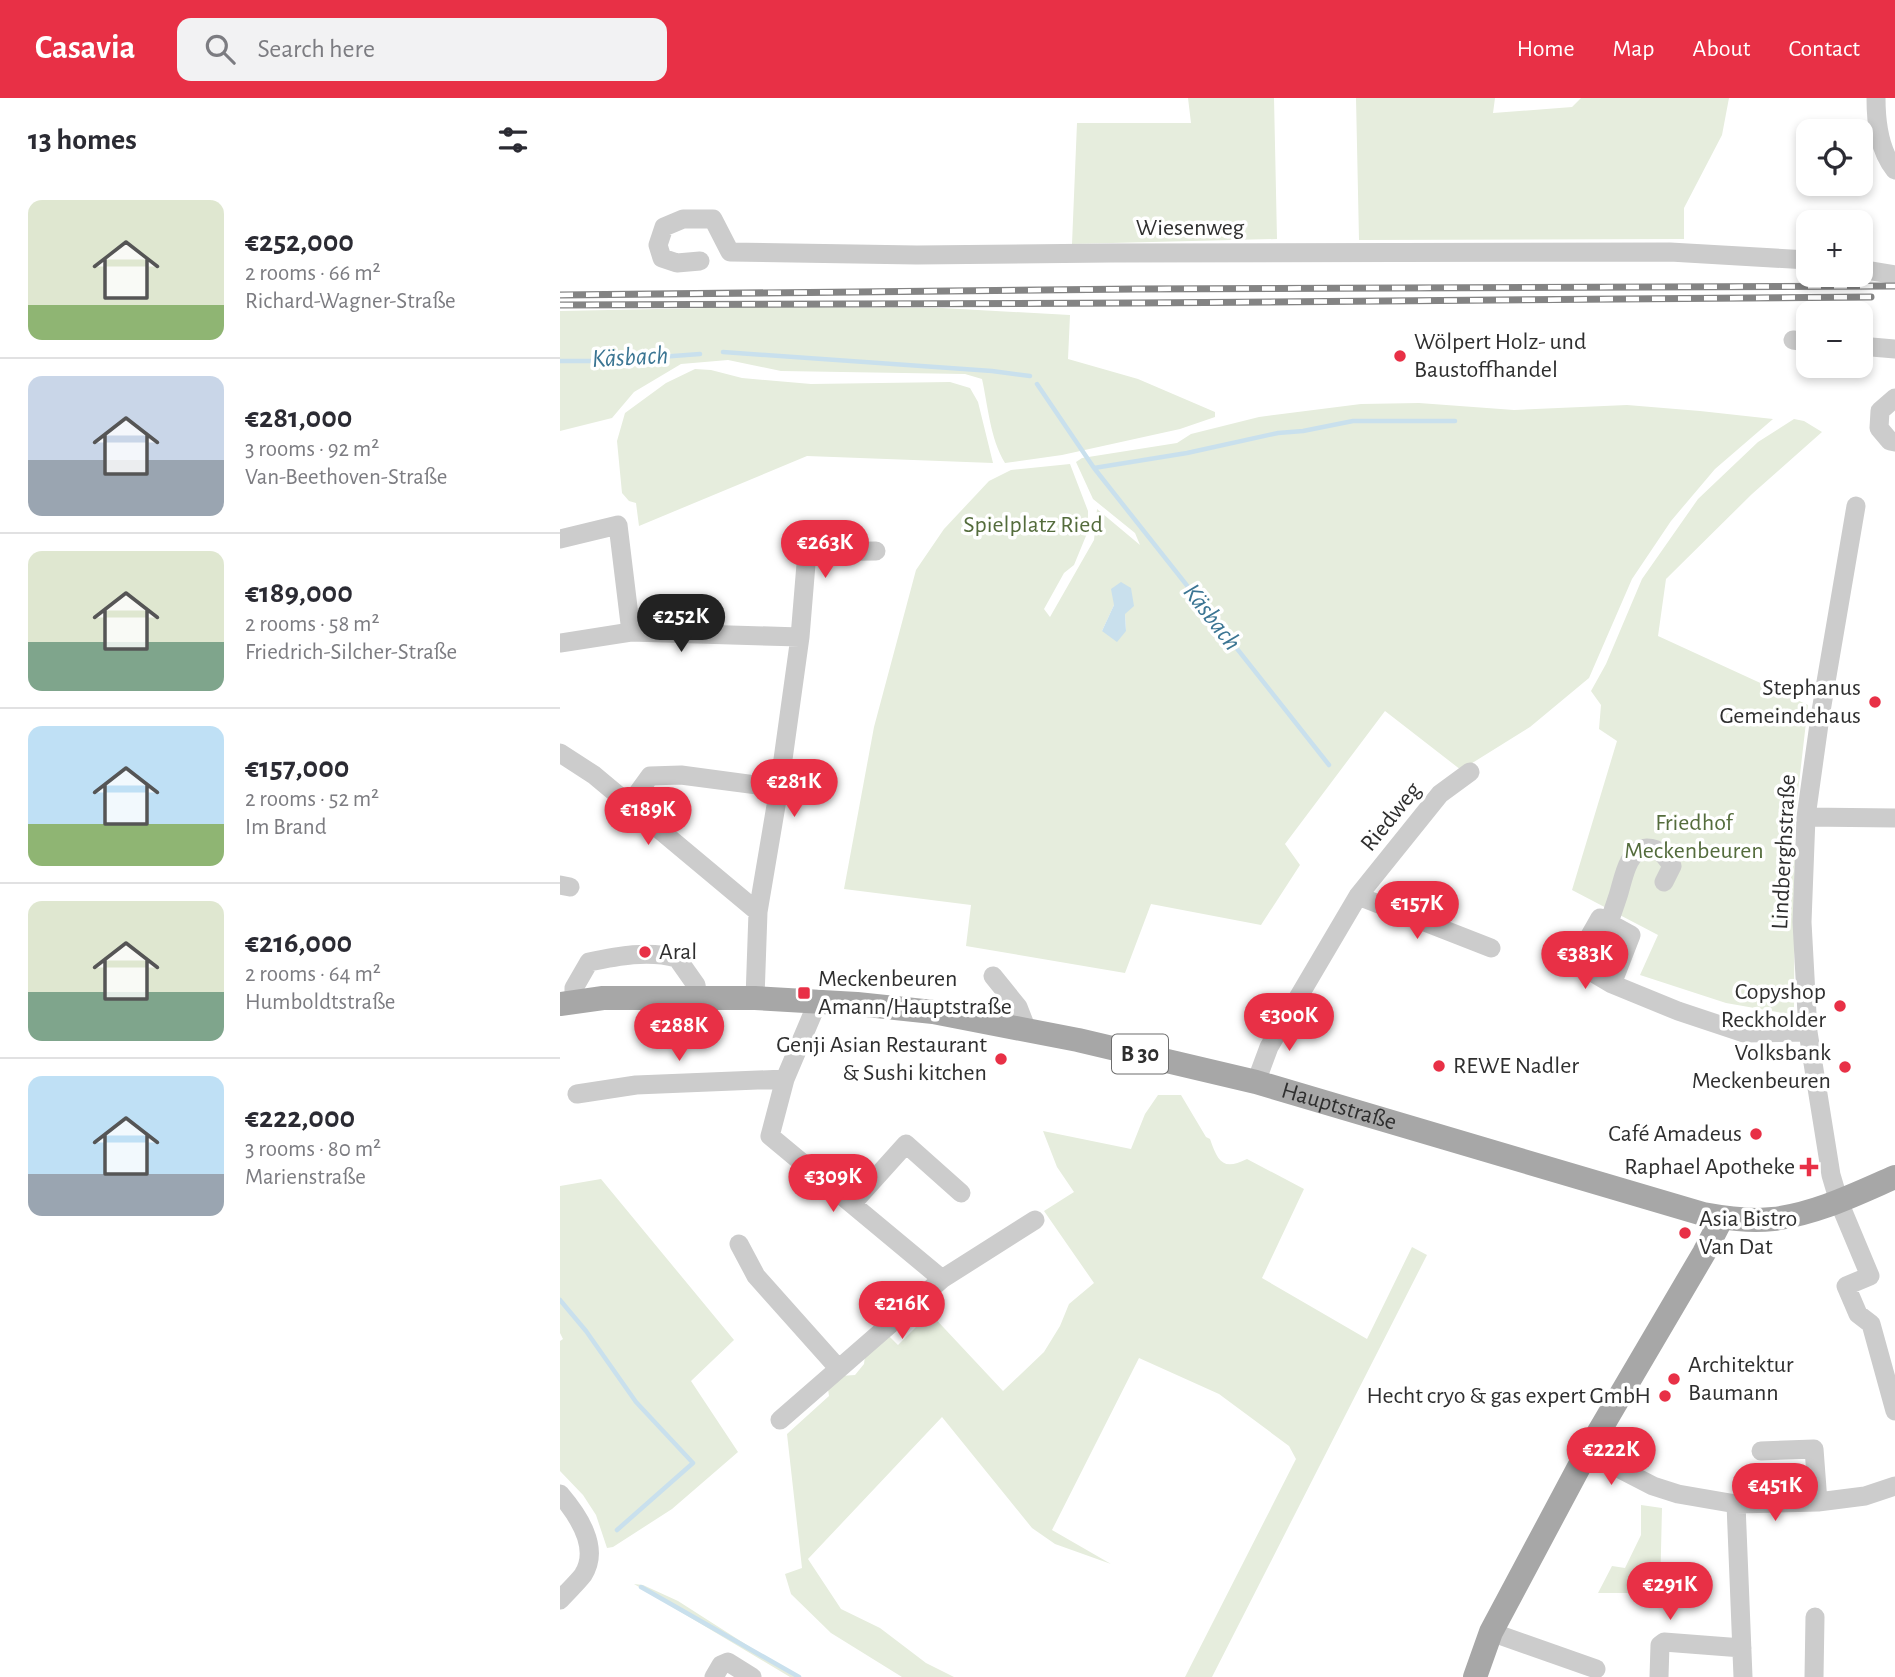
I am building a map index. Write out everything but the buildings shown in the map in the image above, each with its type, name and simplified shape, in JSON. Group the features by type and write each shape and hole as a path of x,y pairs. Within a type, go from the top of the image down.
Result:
{"main road":[{"name":"Hauptstraße","path":"567,1003 603,998 755,998 933,1012 1078,1040 1256,1082 1683,1208 1722,1217 1770,1219 1797,1214 1839,1202 1895,1177"},
{"path":"1475,1677 1491,1632 1587,1452 1704,1253 1722,1217"}],"street":[{"path":"1876,98 1877,123 1887,160 1895,170"},
{"name":"Wiesenweg","path":"700,261 677,263 662,258 658,245 664,228 683,219 713,219 730,252 917,255 1670,252 1796,259"},
{"path":"1873,271 1895,275"},
{"path":"1873,347 1895,349"},
{"path":"1895,398 1880,411 1879,428 1890,441 1895,442"},
{"name":"Lindberghstraße","path":"1856,506 1806,817 1802,922 1808,1031 1831,1175 1839,1202 1870,1276 1846,1286 1858,1314 1871,1324 1895,1411"},
{"path":"560,539 618,525 631,632"},
{"path":"755,998 758,912 800,637 807,552 876,551"},
{"path":"560,643 631,632 800,637"},
{"path":"560,752 594,775 758,912"},
{"name":"Riedweg","path":"1256,1082 1269,1047 1358,896 1440,794 1470,772"},
{"path":"629,805 650,776 681,775 779,788"},
{"path":"1806,817 1895,818"},
{"path":"1609,922 1624,873 1632,856 1643,848 1655,848 1672,866 1664,882"},
{"path":"1358,896 1491,947"},
{"path":"1612,984 1631,935 1600,918 1575,962 1612,984 1678,1011 1744,1033 1808,1031"},
{"path":"567,1003 589,962 620,955 662,954 677,958 696,985 698,998"},
{"path":"993,976 1018,1007 1027,1030"},
{"path":"814,1002 813,1013 785,1079 770,1136 942,1279"},
{"path":"577,1094 636,1085 785,1079"},
{"path":"852,1203 906,1144 961,1193"},
{"path":"780,1420 942,1279 1035,1220"},
{"path":"739,1244 755,1276 839,1369"},
{"path":"1761,1451 1814,1449 1818,1502"},
{"path":"1587,1452 1653,1486 1678,1494 1736,1504 1818,1502 1865,1496 1895,1486"},
{"path":"560,1494 583,1526 589,1552 583,1574 560,1600"},
{"path":"1736,1504 1743,1677"},
{"path":"1814,1677 1815,1617"},
{"path":"1491,1632 1596,1669"},
{"path":"1658,1677 1660,1645 1664,1642 1742,1648"},
{"path":"714,1677 721,1665 728,1662 752,1677"}],"green space":[{"path":"1188,98 1274,98 1277,239 1072,244 1077,123 1191,123"},
{"path":"1356,98 1495,98 1493,113 1572,107 1581,98 1729,98 1722,135 1684,208 1684,239 1359,240"},
{"path":"755,307 942,308 1070,315 1068,359 1138,379 1215,412 1215,417 1180,429 1062,455 1005,463 993,433 982,379 965,374 781,371 728,360 681,364 634,392 612,418 560,431 560,311"},
{"path":"695,369 742,378 811,384 950,382 970,388 978,402 993,463 807,456 639,526 636,503 629,501 622,493 617,441 625,413 666,383"},
{"name":"Spielplatz Ried","path":"1419,403 1514,410 1627,405 1773,419 1715,469 1671,521 1632,579 1589,678 1530,727 1461,770 1385,711 1285,844 1300,865 1261,925 1151,904 1125,973 966,946 971,905 844,889 874,727 916,570 944,529 989,481 1011,470 1070,464 1088,511 1088,531 1074,565 1064,573 1044,609 1050,617 1094,540 1097,509 1140,545 1135,533 1093,499 1076,462 1082,458 1177,443 1191,434 1259,417 1361,404","holes":["1114,605 1125,614 1126,631 1102,631"]},
{"name":"Friedhof Meckenbeuren","path":"1794,419 1804,421 1822,432 1752,494 1666,579 1658,636 1808,705 1795,818 1794,1015 1726,1003 1640,975 1658,935 1572,890 1617,741 1599,729 1601,705 1591,691 1606,664 1642,579 1698,499 1758,442"},
{"path":"1158,1095 1181,1095 1222,1162 1232,1164 1247,1159 1304,1189 1262,1278 1367,1339 1412,1247 1427,1255 1212,1677 1185,1677 1296,1459 1289,1446 1219,1394 1139,1358 1052,1530 1111,1564 1055,1544 1032,1528 942,1417 808,1559 841,1609 880,1628 926,1663 954,1677 902,1677 831,1633 791,1594 785,1574 802,1568 787,1434 829,1396 828,1389 840,1376 855,1375 864,1364 865,1356 889,1336 898,1345 930,1313 1003,1391 1044,1352 1060,1326 1069,1304 1094,1283 1044,1211 1074,1192 1057,1167 1043,1131 1131,1149 1145,1114"},
{"path":"601,1179 734,1340 691,1381 738,1452 672,1509 613,1547 607,1548 596,1515 583,1495 560,1471 560,1341 563,1339 560,1333 560,1186"},
{"path":"1641,1505 1662,1508 1660,1593 1598,1593 1612,1566 1625,1568 1641,1535"},
{"path":"634,1584 643,1585 678,1601 797,1677 790,1677"}],"water":[{"path":"1121,582 1131,588 1134,606 1125,614 1126,631 1117,642 1102,631 1114,605 1111,589"}],"waterway":[{"name":"Käsbach","path":"723,352 1030,376"},
{"name":"Käsbach","path":"560,361 606,361 700,354"},
{"name":"Käsbach","path":"1037,384 1094,468 1329,765"},
{"name":"Käsbach","path":"1094,468 1353,421 1455,421"},
{"path":"560,1300 586,1331 636,1402 693,1463 617,1530"},
{"path":"641,1587 799,1677"}],"railway":[{"path":"560,295 1136,289 1895,286"},
{"path":"560,305 1871,297"}],"place":[{"name":"Wölpert Holz- und Baustoffhandel","path":"1400,356"},
{"name":"Stephanus Gemeindehaus","path":"1875,702"},
{"name":"Aral","path":"645,952"},
{"name":"Meckenbeuren Amann/Hauptstraße","path":"804,993"},
{"name":"Copyshop Reckholder","path":"1840,1006"},
{"name":"Genji Asian Restaurant & Sushi kitchen","path":"1001,1059"},
{"name":"REWE Nadler","path":"1439,1066"},
{"name":"Volksbank Meckenbeuren","path":"1845,1067"},
{"name":"Café Amadeus","path":"1756,1134"},
{"name":"Raphael Apotheke","path":"1809,1167"},
{"name":"Asia Bistro Van Dat","path":"1685,1233"},
{"name":"Architektur Baumann","path":"1674,1379"},
{"name":"Hecht cryo & gas expert GmbH","path":"1665,1396"}]}
